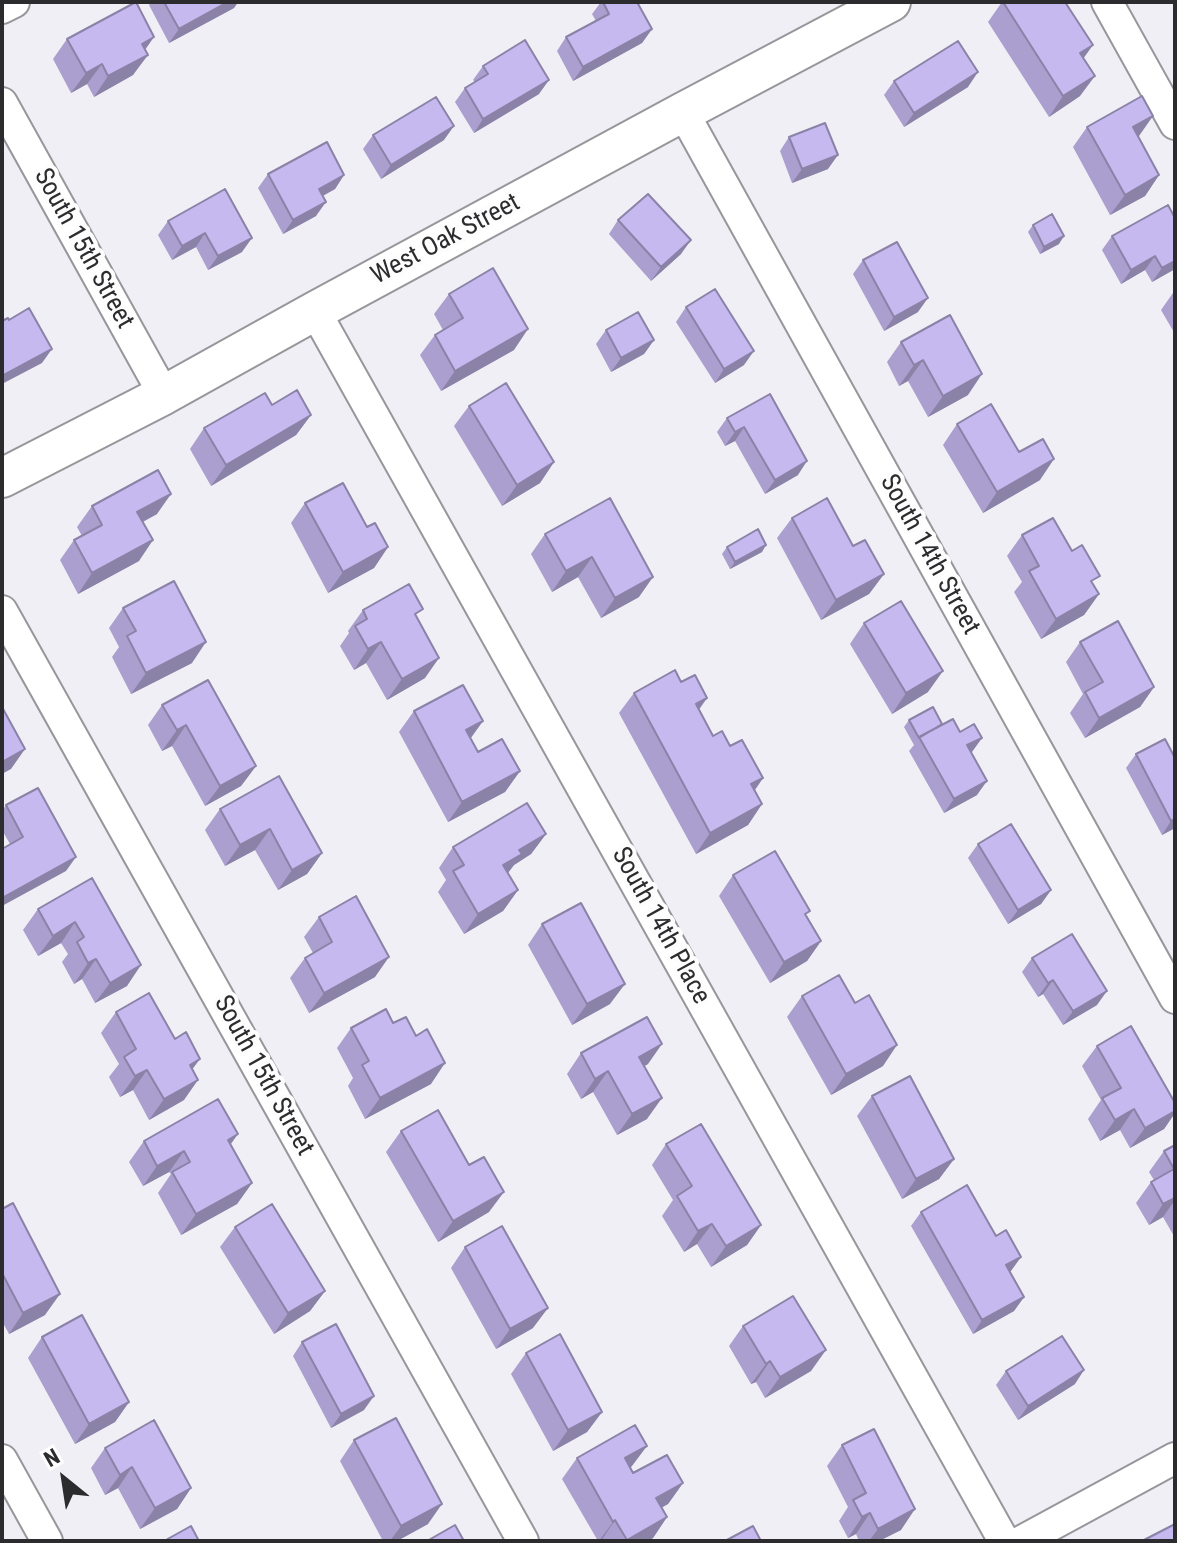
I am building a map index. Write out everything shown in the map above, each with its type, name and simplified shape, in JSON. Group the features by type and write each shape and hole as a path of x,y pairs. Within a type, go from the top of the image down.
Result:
{"street":[{"path":"2,8 14,2"},
{"name":"West Oak Street","path":"2,478 164,395 891,2"},
{"path":"1107,2 1175,124"},
{"name":"South 15th Street","path":"2,103 164,395"},
{"name":"South 14th Street","path":"683,112 1175,998"},
{"name":"South 14th Place","path":"315,311 1004,1541"},
{"name":"South 15th Street","path":"2,611 523,1541"},
{"path":"1022,1541 1175,1458"},
{"path":"2,1460 47,1541"}],"building":[{"path":"136,2 154,37 142,44 148,55 108,76 102,64 86,73 67,39"},
{"path":"164,2 228,2 179,29"},
{"path":"603,2 637,2 652,29 583,67 566,37 609,14"},
{"path":"1003,2 1065,2 1093,45 1080,53 1095,76 1063,96"},
{"path":"525,40 549,80 483,119 465,88 488,74 483,66"},
{"path":"958,41 978,72 914,113 894,81"},
{"path":"1142,96 1153,116 1133,127 1159,175 1125,195 1087,127"},
{"path":"436,97 454,126 391,165 373,135"},
{"path":"825,123 838,155 802,169 789,137"},
{"path":"327,142 344,175 319,189 326,202 293,220 268,174"},
{"path":"225,189 252,238 218,256 205,233 182,246 168,221"},
{"path":"648,194 691,240 661,267 618,220"},
{"path":"1168,205 1175,218 1175,261 1162,268 1155,256 1131,270 1112,236"},
{"path":"1052,214 1064,236 1044,247 1033,225"},
{"path":"897,242 928,298 894,317 863,260"},
{"path":"493,268 528,329 455,371 435,335 463,318 449,294"},
{"path":"715,289 754,351 724,369 686,307"},
{"path":"29,308 52,349 2,376 2,321"},
{"path":"638,312 654,340 621,358 606,330"},
{"path":"950,315 982,374 943,396 923,360 914,365 901,342"},
{"path":"506,383 554,462 517,485 469,406"},
{"path":"297,390 311,415 226,465 204,428 265,393 272,405"},
{"path":"770,394 807,461 775,480 744,427 735,432 727,418"},
{"path":"991,404 1019,452 1043,439 1054,459 997,492 957,424"},
{"path":"158,470 171,494 137,512 153,540 92,573 74,540 102,525 92,506"},
{"path":"343,483 367,527 375,523 388,547 343,572 305,503"},
{"path":"610,498 653,577 615,598 592,557 566,571 545,534"},
{"path":"827,498 853,546 865,540 884,574 836,600 792,518"},
{"path":"1053,518 1072,551 1082,545 1100,576 1091,581 1099,594 1056,619 1029,571 1039,566 1022,535"},
{"path":"758,529 766,545 735,562 727,547"},
{"path":"174,581 206,642 146,673 127,636 136,631 123,608"},
{"path":"409,584 423,609 415,614 439,658 402,679 381,642 368,649 355,626 367,619 363,610"},
{"path":"901,601 943,671 906,693 864,623"},
{"path":"1118,621 1154,687 1099,718 1085,692 1103,682 1080,642"},
{"path":"675,670 681,682 695,675 707,698 696,704 713,736 722,731 730,746 742,740 763,778 751,784 762,804 710,833 634,693"},
{"path":"208,680 256,766 220,786 186,725 177,730 162,705"},
{"path":"463,685 483,721 466,730 478,752 502,739 520,771 462,802 414,711"},
{"path":"2,707 25,749 2,762"},
{"path":"933,707 942,724 919,738 909,720"},
{"path":"953,719 960,732 974,724 982,738 967,745 987,781 954,799 919,737"},
{"path":"1165,739 1175,758 1175,819 1171,821 1136,754"},
{"path":"279,776 322,853 292,870 270,829 240,845 220,809"},
{"path":"38,788 76,857 2,898 2,849 23,837 6,805"},
{"path":"527,803 546,834 519,850 522,854 503,865 518,890 478,914 453,871 464,865 453,847"},
{"path":"1011,824 1051,890 1018,910 978,844"},
{"path":"775,851 810,911 805,914 821,941 784,962 733,875"},
{"path":"92,878 141,965 110,983 96,959 88,963 77,942 84,937 75,922 53,936 38,909"},
{"path":"356,896 389,957 324,993 305,958 332,942 319,917"},
{"path":"581,903 625,984 587,1004 542,924"},
{"path":"1072,934 1107,991 1073,1011 1053,980 1048,983 1032,958"},
{"path":"839,975 855,1003 869,995 897,1045 846,1074 802,996"},
{"path":"149,993 175,1039 186,1032 200,1059 190,1065 198,1080 164,1099 147,1070 135,1076 124,1057 136,1049 116,1012"},
{"path":"386,1009 393,1023 406,1017 416,1036 427,1029 445,1063 380,1098 362,1065 369,1061 351,1028"},
{"path":"647,1017 662,1044 639,1057 662,1098 632,1114 608,1071 595,1079 581,1053"},
{"path":"1131,1026 1175,1103 1175,1111 1145,1128 1134,1109 1115,1120 1102,1098 1121,1088 1097,1046"},
{"path":"910,1076 954,1159 916,1179 872,1096"},
{"path":"218,1099 238,1134 228,1140 252,1183 196,1214 172,1172 190,1162 184,1151 157,1166 144,1141"},
{"path":"438,1110 469,1165 484,1157 504,1192 453,1221 401,1131"},
{"path":"701,1124 761,1225 726,1246 712,1224 698,1231 677,1196 692,1186 666,1144"},
{"path":"1175,1145 1175,1198 1163,1204 1151,1182 1174,1169 1164,1151"},
{"path":"967,1185 996,1236 1006,1230 1021,1257 1006,1265 1024,1297 982,1320 921,1212"},
{"path":"13,1203 60,1294 23,1313 2,1273 2,1209"},
{"path":"272,1204 325,1291 288,1313 235,1227"},
{"path":"502,1226 548,1308 510,1329 465,1247"},
{"path":"793,1296 826,1350 780,1377 770,1361 766,1364 743,1326"},
{"path":"82,1315 129,1402 89,1424 42,1337"},
{"path":"336,1324 374,1396 341,1414 302,1342"},
{"path":"560,1334 602,1412 568,1430 526,1353"},
{"path":"1062,1336 1084,1370 1028,1406 1006,1371"},
{"path":"396,1418 442,1504 401,1526 354,1440"},
{"path":"154,1420 191,1488 155,1508 132,1467 120,1475 105,1448"},
{"path":"635,1425 647,1446 625,1458 633,1473 667,1455 683,1483 656,1498 667,1517 627,1540 615,1520 613,1522 577,1458"},
{"path":"874,1429 915,1509 878,1529 870,1513 862,1517 853,1500 866,1493 842,1445"},
{"path":"1175,1524 1175,1541 1142,1541"},
{"path":"455,1525 464,1541 427,1541"},
{"path":"191,1526 199,1541 164,1541"},
{"path":"753,1526 761,1541 725,1541"}]}
